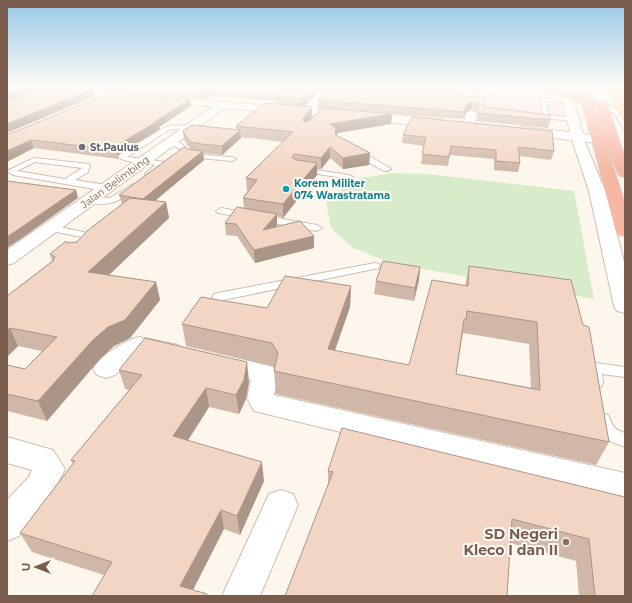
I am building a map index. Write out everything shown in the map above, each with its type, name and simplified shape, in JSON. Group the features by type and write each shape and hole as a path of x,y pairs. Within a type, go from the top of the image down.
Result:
{"highway":[{"path":"590,115 625,231"},
{"path":"605,115 612,141 625,173"}],"street":[{"name":"Jalan Belimbing","path":"7,259 97,194 128,178 143,161 207,115"},
{"path":"314,115 318,117 464,122 483,127"},
{"path":"567,115 575,129 597,191 625,305"},
{"path":"512,130 575,129 597,139"},
{"path":"7,182 97,194"},
{"path":"106,369 135,346 139,345 194,357 264,374 265,376 259,398 264,404 625,487"},
{"path":"7,450 42,459 49,469 39,488 7,525"},
{"path":"240,596 281,505"}],"lane":[{"path":"546,115 546,117 575,129"},
{"path":"618,115 625,127"},
{"path":"68,181 84,170 86,166 34,160 11,171 13,173 68,181 97,194 107,202 113,201 162,164 123,158 168,128 189,128"},
{"path":"171,141 181,146 192,155 232,160"},
{"path":"346,146 387,169"},
{"path":"298,169 349,176"},
{"path":"220,211 317,228"},
{"path":"50,228 90,236 92,239 91,242 82,251"},
{"path":"218,297 375,266"},
{"path":"625,372 600,368 594,369 603,426 612,436 625,440"}],"shaded area":[{"path":"500,115 565,115 566,122"}],"green space":[{"path":"391,173 428,174 574,191 594,299 394,264 353,248 331,228 326,200 358,179"}],"building":[{"path":"7,115 29,115 7,124"},
{"path":"55,115 165,115 156,121 158,121 116,146 116,150 31,140 7,151 7,135"},
{"path":"250,115 305,115 303,118 304,122 309,121 315,115 385,115 330,124 337,129 335,130 336,135 370,153 343,158 330,147 321,158 294,154 292,158 297,160 317,163 283,204 243,198 257,180 246,178 293,132 236,126"},
{"path":"500,115 550,115 550,120"},
{"path":"412,117 552,131 554,151 518,147 520,163 496,161 496,150 451,146 449,157 422,154 426,137 403,135"},
{"path":"192,125 240,130 222,146 201,144 190,142 183,131"},
{"path":"184,147 187,149 203,151 143,199 119,195"},
{"path":"7,181 76,190 7,237"},
{"path":"130,198 166,202 88,272 156,282 125,320 108,327 93,340 38,401 7,394 7,365 25,369 57,337 10,328 7,330 7,296 53,261 55,257 50,254 66,241 67,243 77,242 87,231"},
{"path":"237,207 277,214 263,230 300,221 314,236 254,250 236,224 225,223"},
{"path":"383,261 420,267 415,288 376,281"},
{"path":"469,266 571,280 583,325 589,327 609,442 274,371 278,353 272,343 182,324 201,297 267,308 285,276 351,286 328,349 409,365 432,280 468,286","holes":["467,311 537,322 540,390 456,374 464,319 466,320"]},
{"path":"145,338 247,362 244,380 236,395 206,388 173,436 262,462 237,516 221,510 180,586 207,594 206,596 92,596 112,562 20,533 75,461 71,460 142,375 119,370"},
{"path":"342,428 625,497 625,596 595,596 589,539 512,519 507,596 285,596 333,472 328,471"}],"place":[{"name":"St.Paulus","path":"82,147"},
{"name":"Korem Militer 074 Warastratama","path":"286,189"},
{"name":"SD Negeri Kleco I dan II","path":"566,542"}]}
